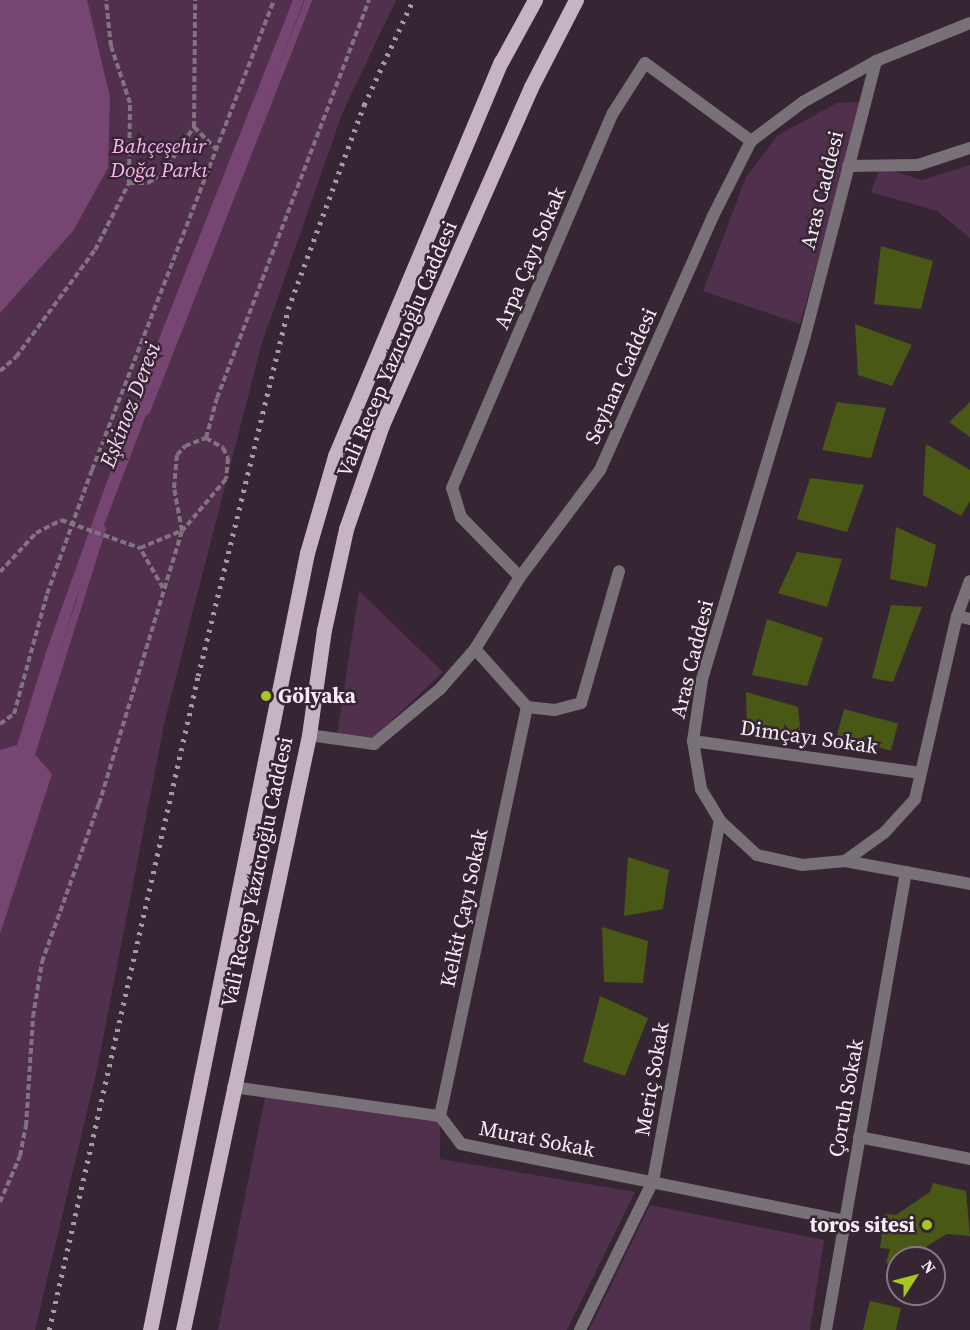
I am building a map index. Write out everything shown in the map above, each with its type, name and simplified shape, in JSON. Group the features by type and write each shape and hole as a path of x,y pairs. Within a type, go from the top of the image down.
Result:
{"main road":[{"name":"Vali Recep Yazıcıoğlu Caddesi","path":"150,1330 307,553 335,456 501,62 535,0"},
{"name":"Vali Recep Yazıcıoğlu Caddesi","path":"183,1330 309,735 324,630 346,529 382,425 531,87 576,0"}],"street":[{"name":"Seyhan Caddesi","path":"309,735 374,744 440,689 475,649 520,577 600,470 713,216 751,141 803,102 876,61 970,23"},
{"name":"Aras Caddesi","path":"876,61 805,336 702,680 693,741 700,789 720,821 757,855 802,865 845,861 970,884"},
{"name":"Arpa Çayı Sokak","path":"520,577 461,517 452,488 613,113 645,63 751,141"},
{"path":"849,166 918,165 970,148"},
{"path":"475,649 527,707 555,710 581,703 619,571"},
{"path":"845,861 885,832 915,799 957,616 970,581"},
{"path":"957,616 970,619"},
{"name":"Kelkit Çayı Sokak","path":"440,1116 527,707"},
{"name":"Dimçayı Sokak","path":"693,741 921,773"},
{"name":"Meriç Sokak","path":"580,1330 653,1180 720,821"},
{"name":"Çoruh Sokak","path":"826,1330 906,872"},
{"path":"233,1087 440,1116"},
{"name":"Murat Sokak","path":"440,1116 461,1144 653,1180 845,1221"},
{"path":"859,1137 970,1159"}],"path":[{"path":"0,371 16,357 95,250 129,183 130,103 111,46 106,0"},
{"path":"129,183 148,183 163,173 195,127 195,0"},
{"path":"0,724 14,714 47,594 215,148 274,0"},
{"path":"206,438 217,398 369,0"},
{"path":"195,127 215,148"},
{"path":"0,1202 20,1156 26,1126 33,1017 42,962 99,804 182,531 226,479 228,458 224,448 206,438 185,446 177,455 174,488 182,531"},
{"path":"0,572 48,523 73,523 140,548 163,588"},
{"path":"140,548 182,531"}],"green space":[{"name":"Bahçeşehir Doğa Parkı","path":"0,0 396,0 342,114 261,346 165,720 96,1074 35,1330 0,1330"},
{"path":"863,102 800,324 703,291 746,177 778,135 837,103"},
{"path":"970,165 970,238 937,211 871,192 880,167 922,180"},
{"path":"359,591 443,672 373,738 337,735"},
{"path":"267,1088 440,1116 440,1159 635,1192 567,1330 218,1330"},
{"path":"650,1205 824,1240 810,1330 589,1330"}],"shaded area":[{"path":"0,0 87,0 110,97 108,168 73,231 0,313"},
{"path":"293,0 304,0 76,599 31,750 52,774 0,934 0,750 17,745 47,649 151,359"}],"building":[{"path":"881,246 933,261 921,309 874,304"},
{"path":"855,324 912,345 892,386 858,375"},
{"path":"837,402 886,408 871,458 822,450"},
{"path":"970,402 970,437 949,422"},
{"path":"926,444 970,470 970,501 961,516 923,495"},
{"path":"810,478 864,485 847,532 797,519"},
{"path":"896,527 936,545 927,587 890,579"},
{"path":"797,552 842,559 827,607 778,593"},
{"path":"891,605 922,607 893,682 872,678"},
{"path":"767,619 823,638 807,686 752,675"},
{"path":"746,692 798,707 801,737 747,731"},
{"path":"844,709 898,723 891,751 837,736"},
{"path":"628,857 669,870 663,909 624,916"},
{"path":"602,927 648,941 643,983 604,982"},
{"path":"600,996 648,1018 625,1076 583,1062"},
{"name":"toros sitesi","path":"933,1183 966,1191 970,1236 947,1234 927,1246 880,1248 885,1214 896,1215 930,1192"},
{"path":"870,1301 901,1308 896,1330 863,1330"}],"waterway":[{"name":"Eşkinoz Deresi","path":"146,411 308,0"},
{"name":"Eşkinoz Deresi","path":"29,760 102,528"}],"railway":[{"path":"49,1330 198,676 288,309 364,105 413,0"}],"place":[{"name":"Gölyaka","path":"266,696"},
{"name":"toros sitesi","path":"927,1225"}]}
